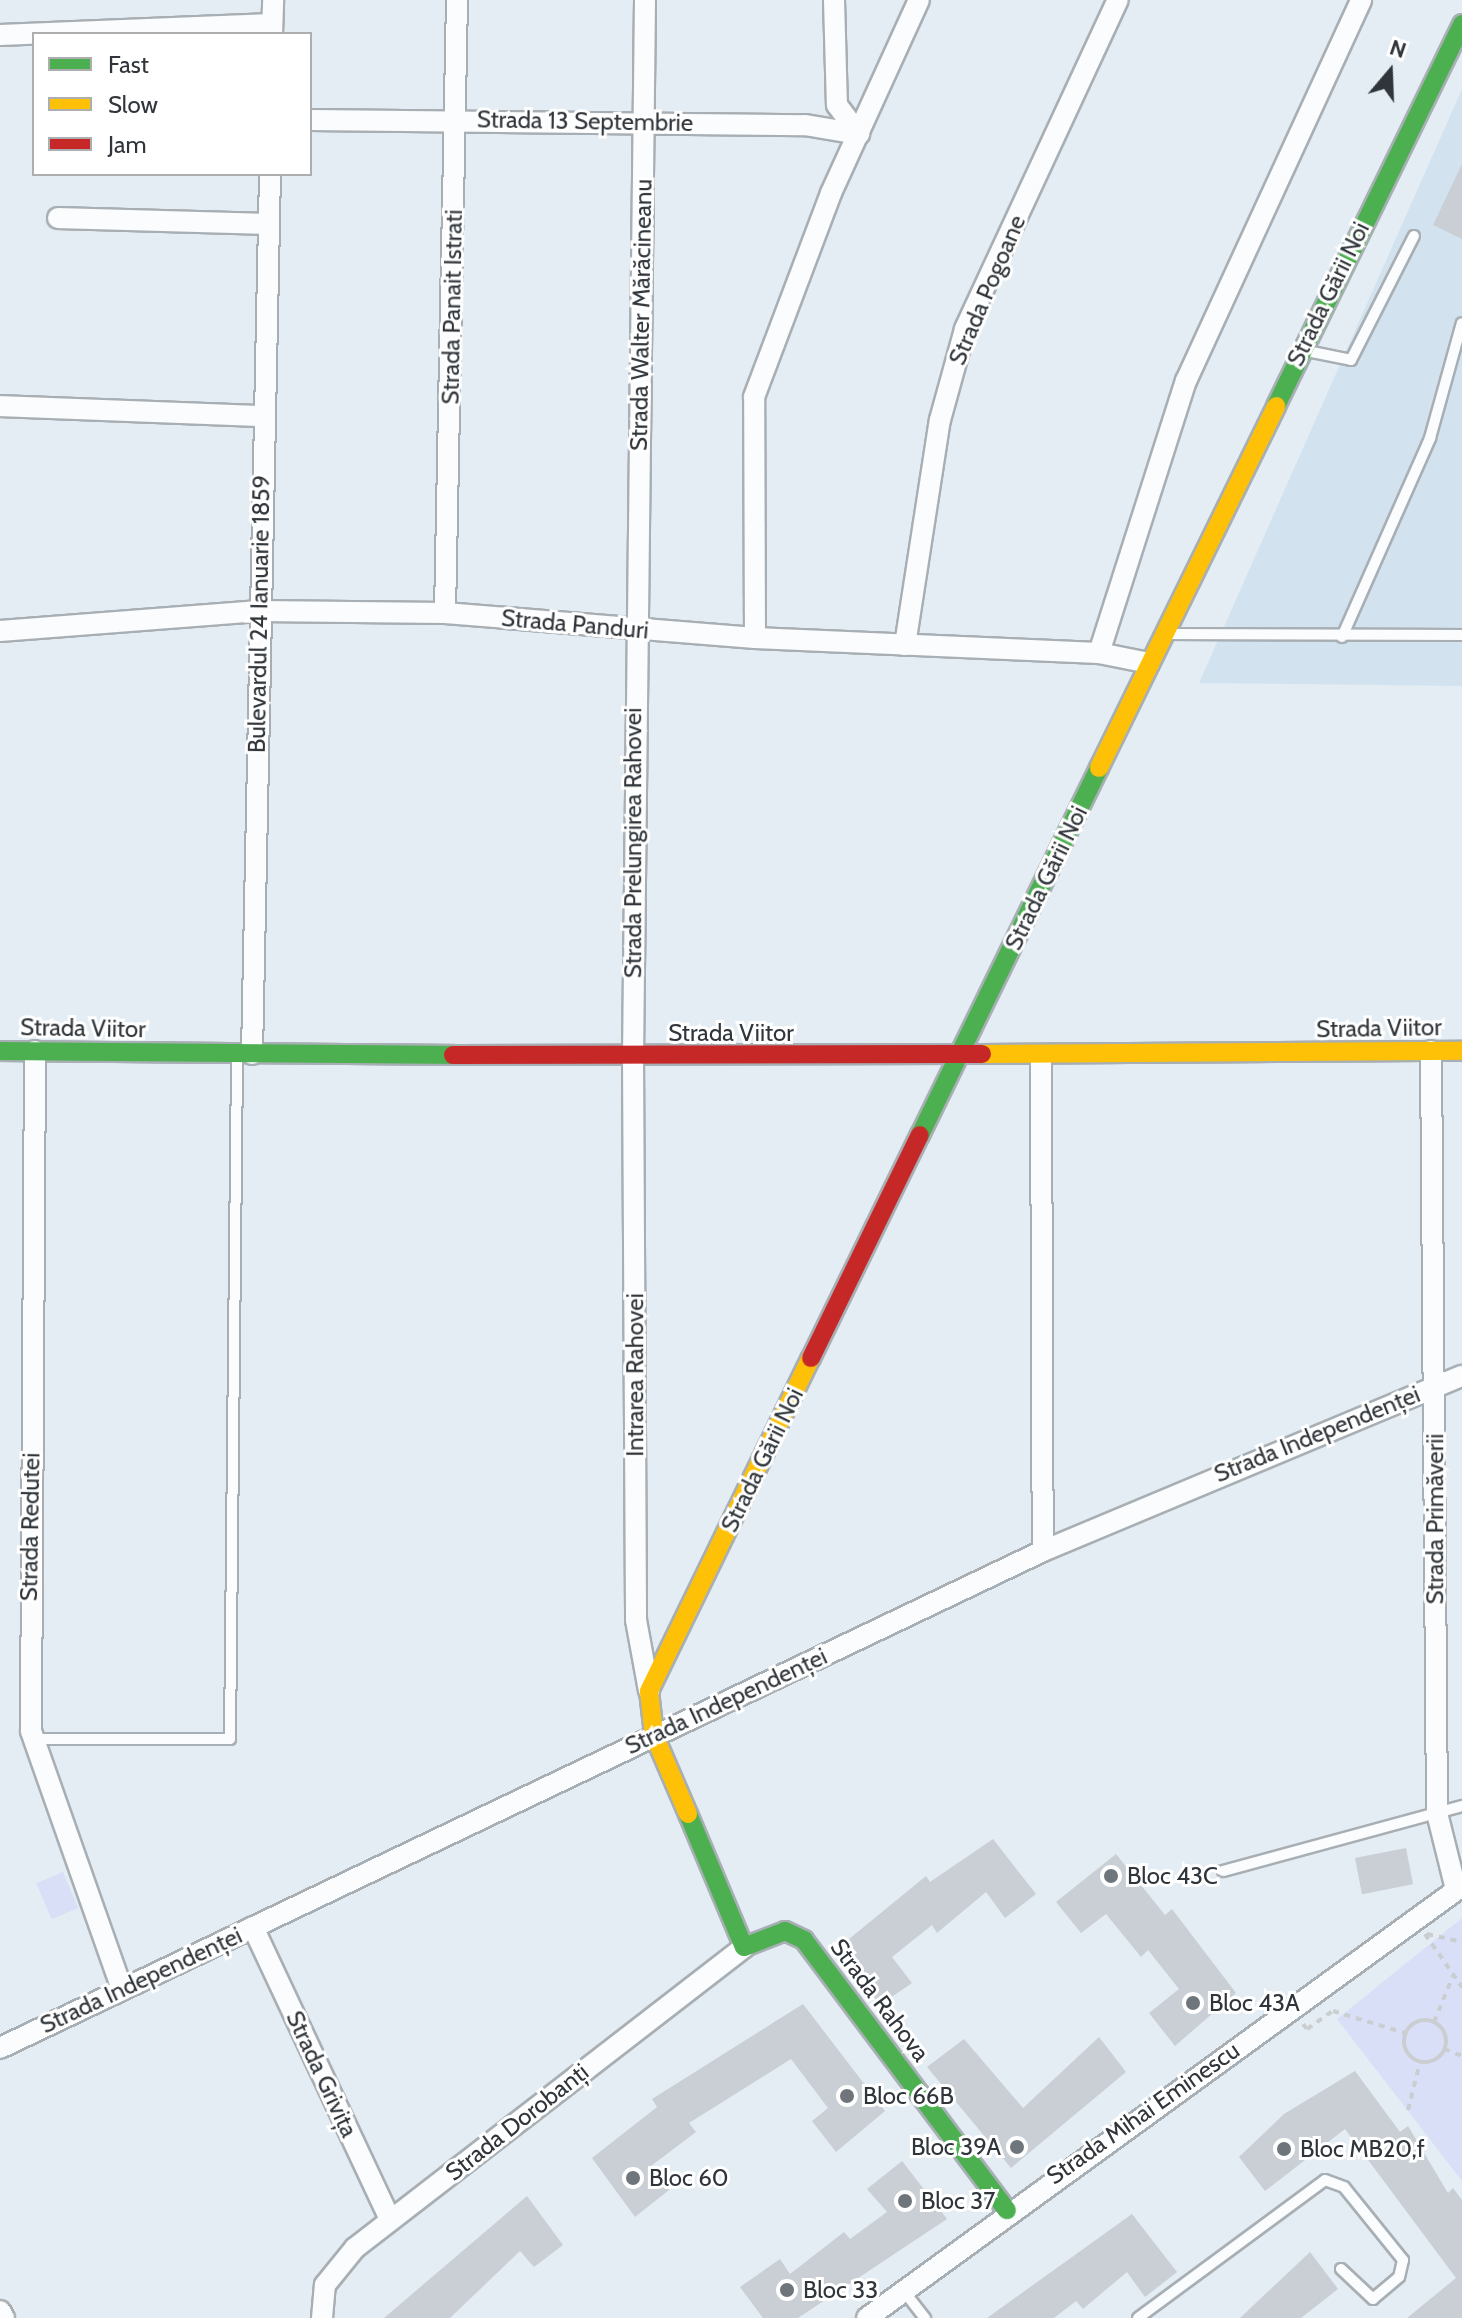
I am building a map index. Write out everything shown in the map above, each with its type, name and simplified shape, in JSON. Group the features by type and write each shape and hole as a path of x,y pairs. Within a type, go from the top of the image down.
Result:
{"street":[{"path":"136,32 272,29 273,0"},
{"name":"Strada Panait Istrati","path":"445,613 457,0"},
{"name":"Strada Walter Mărăcineanu","path":"638,630 645,0"},
{"path":"834,0 837,105 859,134"},
{"path":"755,638 754,397 859,134 919,0"},
{"name":"Strada Pogoane","path":"905,645 940,420 965,329 1118,0"},
{"path":"1099,653 1186,381 1361,0"},
{"name":"Strada Gării Noi","path":"649,1691 961,1056 1300,349 1462,24"},
{"path":"0,35 32,34"},
{"name":"Strada 13 Septembrie","path":"312,120 455,118 805,125 859,134"},
{"name":"Bulevardul 24 Ianuarie 1859","path":"245,1054 270,176"},
{"path":"58,218 268,224"},
{"path":"0,406 262,416"},
{"name":"Strada Panduri","path":"0,631 259,611 445,613 755,638 1099,653 1149,663"},
{"name":"Strada Prelungirea Rahovei","path":"633,1057 638,630"},
{"name":"Strada Viitor","path":"0,1051 633,1057 1462,1051"},
{"name":"Strada Redutei","path":"35,1051 33,1739 121,1987"},
{"name":"Strada Primăverii","path":"1431,1051 1437,1813 1459,1887"},
{"path":"1041,1056 1043,1551"},
{"name":"Intrarea Rahovei","path":"633,1057 636,1620 649,1691"},
{"name":"Strada Independenței","path":"0,2048 121,1987 1043,1551 1462,1376"},
{"path":"649,1691 654,1735 744,1947"},
{"name":"Strada Mihai Eminescu","path":"867,2318 1007,2210 1292,2007 1420,1926 1459,1887"},
{"name":"Strada Grivița","path":"253,1927 390,2220"},
{"name":"Strada Rahova","path":"744,1947 785,1931 804,1940 1007,2210"},
{"name":"Strada Dorobanți","path":"322,2318 325,2285 390,2220 744,1947"},
{"path":"0,2311 4,2318"}],"lane":[{"path":"1300,349 1351,360 1414,236"},
{"path":"1342,637 1430,438 1462,323"},
{"path":"1164,633 1342,637 1462,635"},
{"path":"33,1739 230,1739 245,1054"},
{"path":"1223,1871 1462,1806"},
{"path":"1138,2318 1325,2180 1344,2187 1403,2260 1399,2277 1373,2299 1341,2269"},
{"path":"903,2290 925,2318"}],"path":[{"path":"1420,1926 1462,1942"},
{"path":"1420,1926 1462,1987"},
{"path":"1434,2022 1454,1975"},
{"path":"1292,2007 1307,2029 1333,2011 1405,2033"},
{"path":"1420,2062 1406,2050 1405,2033 1417,2021 1434,2022 1445,2034 1444,2049"},
{"path":"1408,2110 1420,2062 1444,2049 1462,2056"}],"shaded area":[{"path":"1462,89 1462,686 1199,683"},
{"path":"63,1872 78,1908 52,1919 36,1883"},
{"path":"1462,1918 1462,2181 1337,2019"}],"building":[{"path":"1462,164 1462,239 1433,225"},
{"path":"993,1839 1036,1894 1005,1918 986,1892 937,1933 932,1925 892,1957 912,1983 880,2005 838,1948 926,1876 930,1882"},
{"path":"1406,1848 1413,1884 1362,1894 1355,1858"},
{"path":"1116,1854 1165,1915 1172,1909 1236,1993 1175,2046 1149,2013 1179,1989 1148,1950 1141,1957 1106,1914 1081,1933 1056,1902"},
{"path":"803,2004 885,2111 836,2152 812,2121 828,2108 791,2059 689,2123 696,2132 651,2166 669,2190 635,2217 592,2158 657,2107 652,2099"},
{"path":"1099,2037 1126,2072 1011,2168 927,2067 964,2039 1023,2108"},
{"path":"1355,2071 1400,2132 1408,2126 1448,2193 1453,2188 1462,2200 1462,2318 1407,2318 1456,2278 1345,2129 1265,2191 1239,2157 1284,2114"},
{"path":"902,2161 947,2219 798,2318 763,2318 740,2287 780,2259 790,2274 844,2232 850,2239 887,2212 867,2189"},
{"path":"527,2196 563,2245 534,2267 520,2251 450,2318 384,2318"},
{"path":"1132,2214 1177,2272 1145,2297 1127,2272 1083,2309 1076,2301 1054,2318 987,2318"},
{"path":"1310,2252 1338,2289 1301,2318 1240,2318"}],"traffic: fast":[{"path":"1276,406 1462,24"},
{"path":"920,1135 1099,768"},
{"path":"0,1051 453,1055"},
{"path":"688,1814 744,1947 785,1931 804,1940 1007,2210"}],"traffic: slow":[{"path":"1099,768 1276,406"},
{"path":"982,1054 1462,1051"},
{"path":"688,1814 654,1735 649,1691 811,1358"}],"traffic: jam":[{"path":"453,1055 982,1054"},
{"path":"811,1358 920,1135"}],"place":[{"name":"Bloc 43C","path":"1111,1876"},
{"name":"Bloc 43A","path":"1193,2003"},
{"name":"Bloc 66B","path":"847,2096"},
{"name":"Bloc 39A","path":"1017,2147"},
{"name":"Bloc MB20,f","path":"1284,2149"},
{"name":"Bloc 60","path":"633,2178"},
{"name":"Bloc 37","path":"905,2201"},
{"name":"Bloc 33","path":"787,2290"}]}
